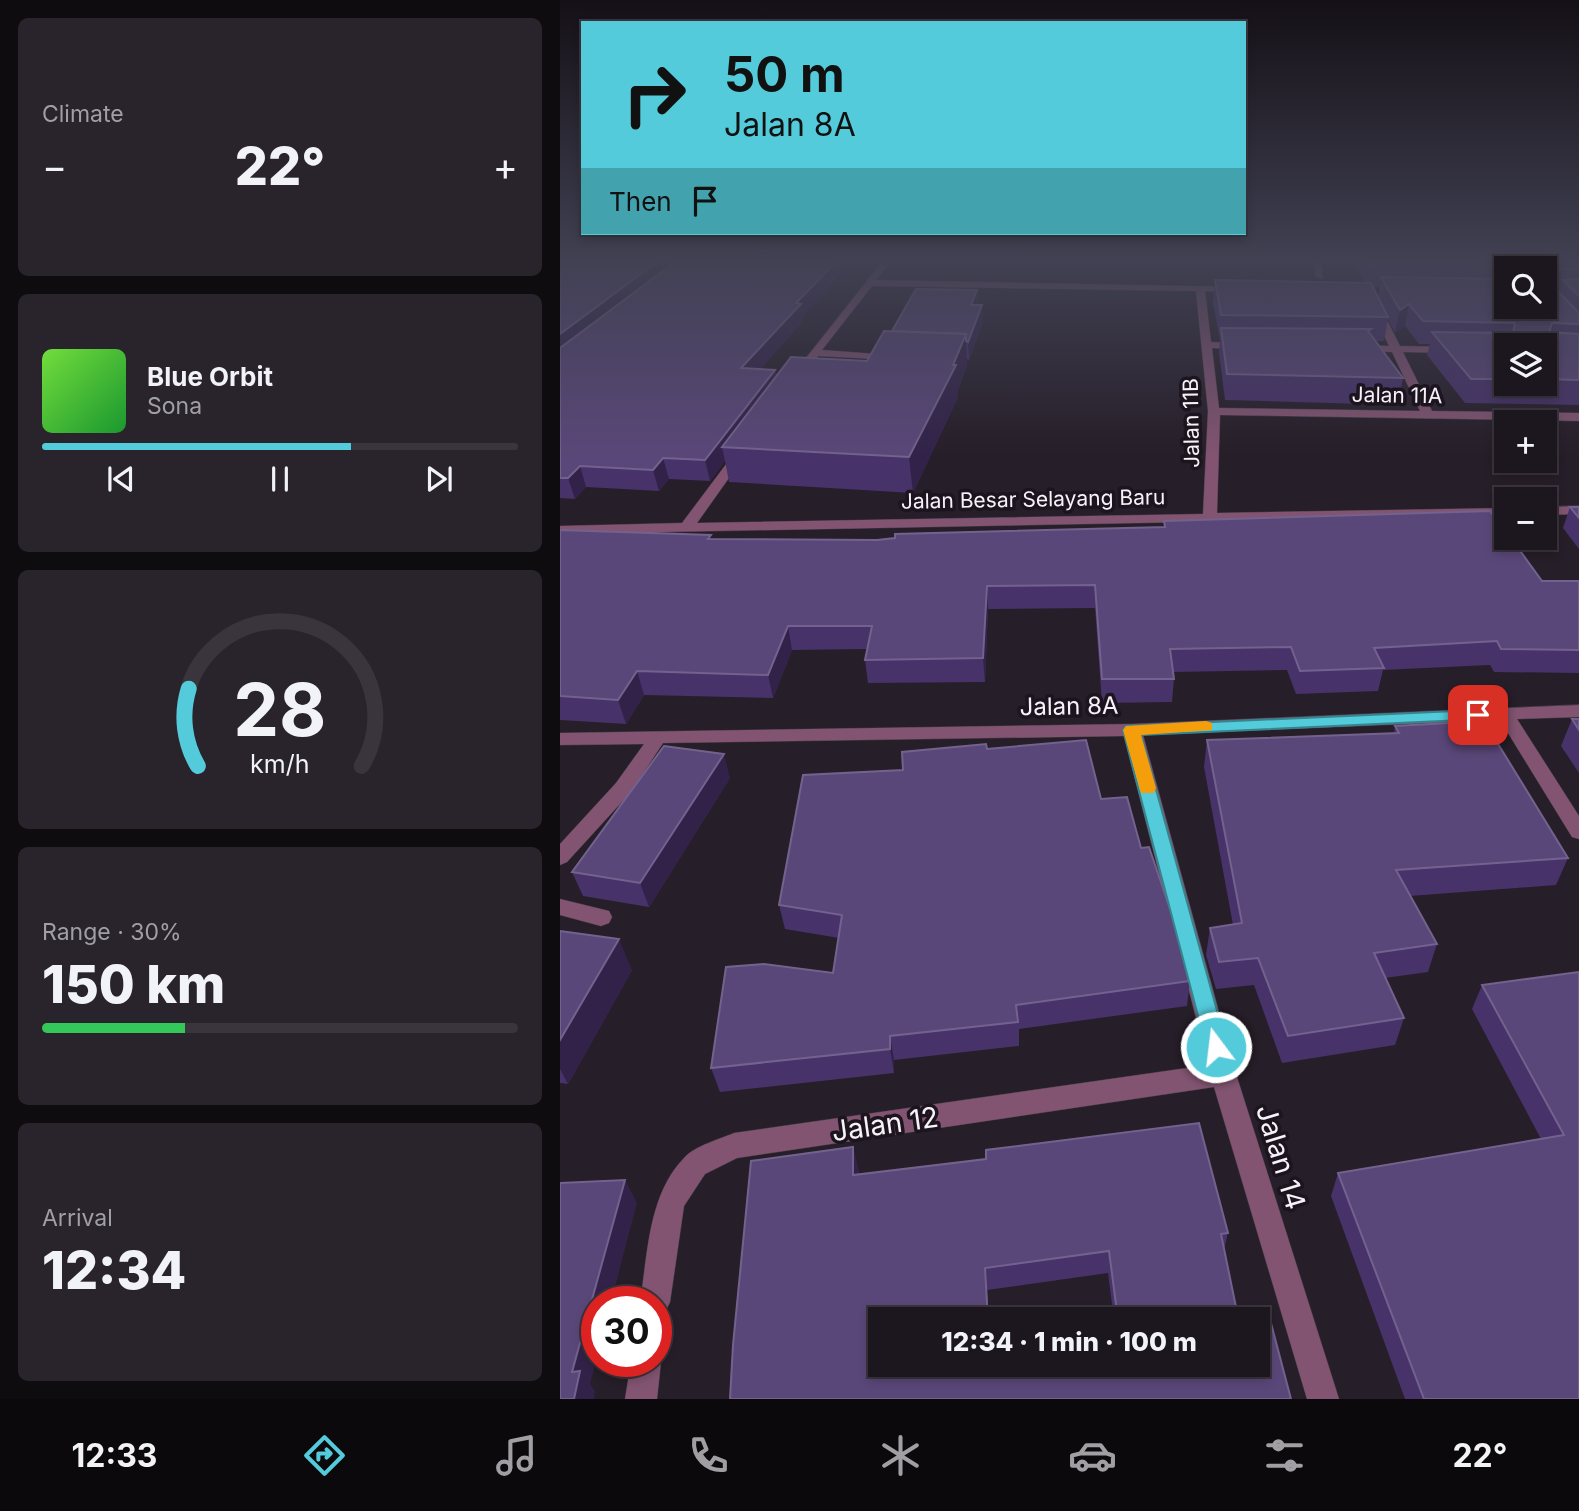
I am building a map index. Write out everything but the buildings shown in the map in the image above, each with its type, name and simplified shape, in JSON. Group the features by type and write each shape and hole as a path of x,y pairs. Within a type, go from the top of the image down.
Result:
{"street":[{"path":"790,386 834,327"},
{"name":"Jalan 11B","path":"1206,327 1213,411 1210,516"},
{"path":"1385,327 1428,415"},
{"path":"1208,345 1261,346"},
{"path":"1342,348 1465,350"},
{"path":"814,353 898,358"},
{"name":"Jalan 11A","path":"1213,411 1579,417"},
{"path":"687,527 750,440"},
{"path":"1557,511 1579,510"},
{"name":"Jalan Besar Selayang Baru","path":"560,530 1494,512"},
{"name":"Jalan 8A","path":"560,738 1132,730 1579,711"},
{"path":"1505,714 1579,832"},
{"name":"Jalan 14","path":"1132,730 1223,1074 1323,1399"},
{"path":"560,857 623,788 658,737"},
{"path":"560,907 601,917"},
{"name":"Jalan 12","path":"658,1286 671,1201 695,1165 734,1146 1223,1074"},
{"path":"641,1399 644,1377"}],"slow traffic":[{"path":"1147,788 1132,730 1206,727"}],"route":[{"path":"1216,1047 1132,730 1478,715"}]}
